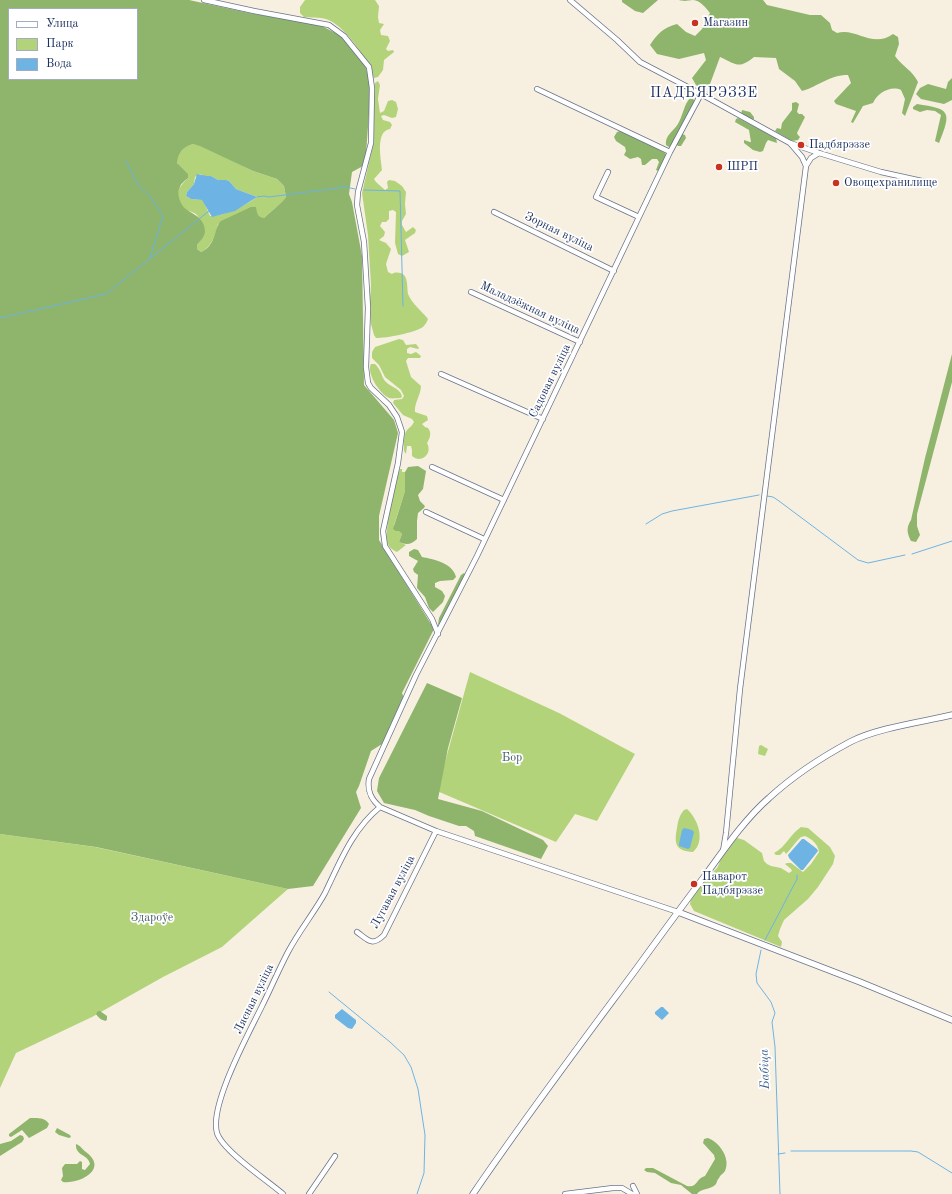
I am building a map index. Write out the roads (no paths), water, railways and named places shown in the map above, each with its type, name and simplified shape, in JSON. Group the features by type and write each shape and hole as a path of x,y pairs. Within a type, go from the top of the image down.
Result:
{"street":[{"path":"204,0 328,25 344,36 369,67 372,88 371,144 358,192 357,205 364,242 368,308 366,367 368,383 371,388 389,405 397,417 402,432 398,463 383,531 383,539 385,546 432,619 438,634"},
{"path":"570,0 617,40 640,62 790,143 881,172 931,183"},
{"path":"537,89 670,152"},
{"name":"Садовая вуліца","path":"380,807 374,802 370,793 368,787 369,779 416,675 438,634 504,500 670,152 701,94"},
{"path":"790,143 802,157 806,166"},
{"path":"723,851 741,681 806,166 811,158 819,153"},
{"path":"608,172 596,197 639,217"},
{"name":"Зорная вуліца","path":"494,212 614,271"},
{"name":"Маладзёжная вуліца","path":"471,292 580,342"},
{"path":"441,374 543,419"},
{"path":"432,467 504,500"},
{"path":"426,512 484,539"},
{"path":"473,1194 595,1024 723,851 748,818 769,797 820,760 852,741 876,733 952,715"},
{"path":"380,807 436,831 678,912 853,979 952,1020"},
{"name":"Лясная вуліца","path":"283,1194 224,1144 218,1134 216,1124 218,1112 236,1059 287,952 324,893 349,844 361,826 380,807"},
{"name":"Лугавая вуліца","path":"357,932 372,942 377,941 384,935 436,831"},
{"path":"726,833 728,836 734,837"},
{"path":"309,1194 335,1156"},
{"path":"633,1186 638,1194"},
{"path":"565,1194 612,1188 622,1188 632,1194"}],"water":[{"path":"197,174 211,176 218,180 229,181 236,189 257,197 235,211 212,217 202,200 191,199 186,196 187,192 194,184"},
{"path":"684,828 694,832 690,848 688,849 679,846 682,830"},
{"path":"802,839 818,851 803,870 801,870 789,858 788,855"},
{"path":"661,1007 669,1013 662,1020 655,1014 655,1012"},
{"path":"342,1009 356,1020 356,1023 352,1029 348,1028 335,1018 335,1015"}],"waterway":[{"path":"126,161 138,185 150,196 163,216 150,258"},
{"path":"257,197 269,197 346,187 355,189"},
{"path":"364,190 400,191 403,306"},
{"path":"0,318 106,294 209,211"},
{"path":"646,524 662,514 672,511 759,495"},
{"path":"767,496 773,497 779,501 858,560 868,563 905,555"},
{"path":"912,554 952,541"},
{"name":"Бабіца","path":"765,940 797,879 797,875"},
{"name":"Бабіца","path":"761,950 756,974 757,983 771,1002 775,1013 772,1022 775,1047 780,1194"},
{"path":"329,992 390,1042 404,1055 411,1067 418,1089 425,1135 424,1173 417,1194"},
{"path":"791,1151 911,1151 918,1152 952,1173"},
{"name":"Бабіца","path":"778,1154 785,1153"}],"place":[{"name":"Магазин","path":"695,23"},
{"name":"Падбярэззе","path":"801,145"},
{"name":"ШРП","path":"719,167"},
{"name":"Овощехранилище","path":"836,183"},
{"name":"Паварот Падбярэззе","path":"694,884"}],"district":[{"name":"ПАДБЯРЭЗЗЕ","path":"704,93"}],"park label":[{"name":"Бор","path":"512,758"},
{"name":"Здароўе","path":"152,918"}]}
